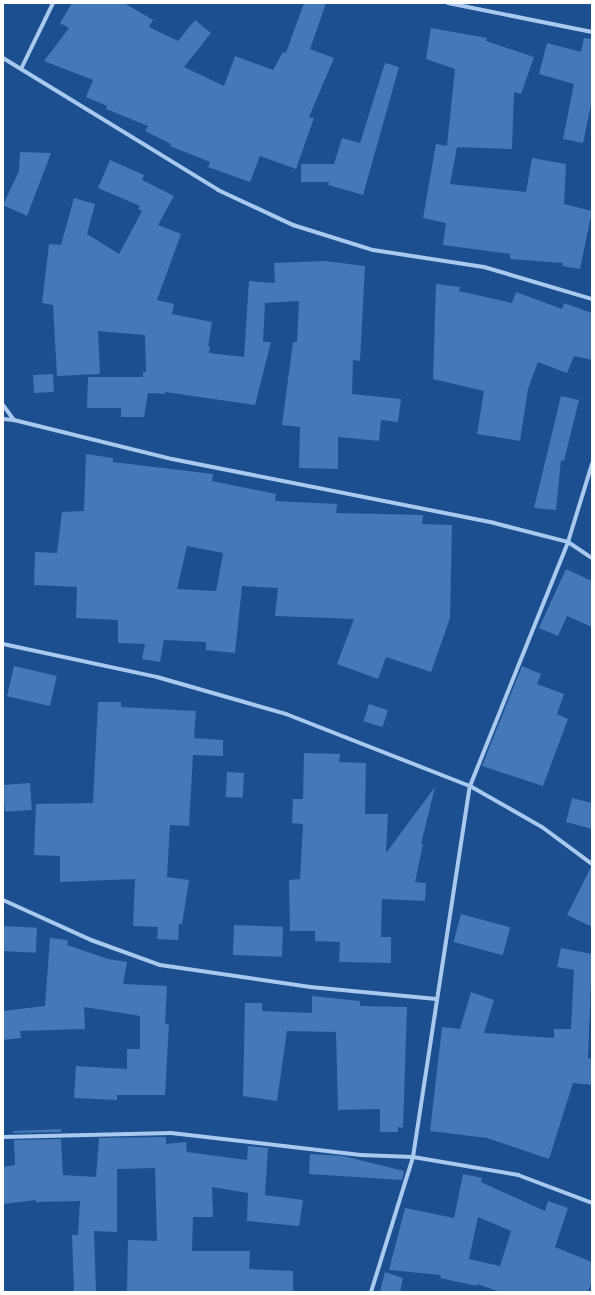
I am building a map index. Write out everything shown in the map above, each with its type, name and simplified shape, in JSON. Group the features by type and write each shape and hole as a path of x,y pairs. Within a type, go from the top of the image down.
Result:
{"street":[{"path":"21,69 54,3"},
{"path":"448,3 592,32"},
{"path":"3,58 218,190 293,225 373,250 484,267 592,299"},
{"path":"3,404 14,420"},
{"path":"3,419 14,420 172,459 494,523 568,542 592,558"},
{"path":"371,1292 413,1157 436,999 470,786 568,542 592,464"},
{"path":"3,644 157,677 286,714 470,786 542,827 592,864"},
{"path":"3,900 91,940 160,966 310,987 436,999"},
{"path":"3,1137 171,1133 361,1155 413,1157 518,1175 592,1203"}],"building":[{"path":"72,3 124,3 153,20 149,27 178,41 195,20 211,33 184,67 224,86 235,56 273,70 283,52 286,53 304,3 326,3 310,49 334,58 309,117 314,118 296,169 260,156 250,182 208,167 210,162 170,146 171,144 145,131 148,126 106,109 107,106 86,97 93,80 44,61 69,28 60,23"},
{"path":"431,28 487,38 486,41 534,57 521,94 514,92 512,149 457,147 450,184 526,192 532,158 566,164 564,204 592,211 580,269 562,266 563,263 510,259 510,254 443,245 446,223 423,218 436,144 447,146 455,69 426,59"},
{"path":"584,38 592,39 592,100 583,143 563,139 574,84 539,74 547,43 581,52"},
{"path":"385,63 399,67 363,195 328,185 329,182 301,182 301,164 334,164 342,138 360,143"},
{"path":"20,152 51,153 27,216 3,205 19,171"},
{"path":"110,160 144,175 142,180 174,196 158,225 181,234 157,300 174,304 172,314 212,322 208,346 210,346 209,353 244,357 249,281 275,283 274,263 325,261 365,266 360,361 353,360 352,394 401,399 398,422 381,420 379,441 338,437 338,469 299,468 300,427 282,425 293,342 297,342 299,301 265,303 263,342 271,342 255,405 165,392 165,394 148,393 144,417 121,417 121,408 87,408 88,377 143,377 143,372 146,372 145,335 98,331 100,374 57,376 53,305 42,303 49,244 61,245 74,198 95,204 87,234 119,254 142,211 138,209 140,206 98,188"},
{"path":"436,284 460,287 459,291 512,303 516,292 562,309 564,303 592,313 592,360 574,356 567,373 538,362 528,389 520,441 477,434 484,391 433,379"},
{"path":"53,374 54,392 34,393 33,375"},
{"path":"561,396 579,400 564,461 561,460 556,510 534,508"},
{"path":"86,454 113,458 113,462 213,474 212,481 276,494 275,501 337,504 336,513 423,515 422,524 452,525 450,618 431,672 386,657 378,679 337,664 354,619 275,616 278,588 242,586 235,653 206,650 206,642 164,640 160,662 142,659 145,644 118,643 118,620 76,618 77,587 34,585 35,552 57,553 62,512 84,511","holes":["187,546 223,553 216,591 177,589"]},
{"path":"566,569 592,581 592,627 567,616 558,636 539,628"},
{"path":"14,666 57,676 50,706 7,696"},
{"path":"522,666 541,674 537,684 564,694 557,714 568,719 543,786 482,766"},
{"path":"98,702 121,702 121,707 196,711 194,738 223,740 223,756 193,755 189,826 170,825 167,877 189,880 182,924 179,924 178,940 157,939 158,927 133,926 135,879 60,882 60,856 34,855 36,804 93,803"},
{"path":"369,704 388,710 382,727 363,721"},
{"path":"304,753 340,754 339,762 366,763 365,814 388,814 386,853 435,787 421,844 423,844 415,882 426,883 425,901 382,899 381,937 391,937 391,963 339,962 340,942 315,941 315,931 290,931 289,880 300,879 303,824 292,823 293,799 303,799"},
{"path":"227,772 244,773 243,798 226,797"},
{"path":"30,783 32,810 5,812 3,785"},
{"path":"572,798 592,803 592,829 566,822"},
{"path":"592,867 592,927 567,915"},
{"path":"461,914 510,927 503,955 453,942"},
{"path":"234,925 283,927 282,957 233,955"},
{"path":"3,926 37,928 36,953 3,951"},
{"path":"50,938 68,940 67,945 108,959 127,962 123,984 167,986 165,1024 169,1024 165,1095 117,1095 117,1100 74,1098 76,1066 127,1069 127,1049 140,1049 140,1016 84,1007 85,1029 20,1031 21,1038 3,1040 3,1011 45,1006"},
{"path":"561,948 592,954 588,1058 592,1059 592,1085 573,1083 549,1159 487,1138 430,1131 442,1027 460,1029 471,992 494,1000 484,1033 554,1038 554,1029 571,1029 574,970 557,967"},
{"path":"312,996 360,1001 360,1006 407,1007 403,1128 398,1127 398,1132 380,1132 380,1109 338,1110 336,1032 287,1031 277,1101 243,1096 245,1003 262,1003 262,1011 312,1013"},
{"path":"61,1129 61,1132 14,1133 13,1131"},
{"path":"166,1137 166,1144 186,1142 187,1152 247,1160 248,1146 268,1148 265,1195 303,1200 299,1226 247,1221 248,1193 212,1187 213,1217 193,1217 192,1251 250,1251 249,1269 293,1271 293,1292 127,1292 128,1240 157,1241 155,1168 117,1169 117,1232 94,1231 96,1292 74,1292 72,1235 78,1235 80,1201 36,1202 36,1200 3,1204 3,1167 15,1165 14,1140 61,1139 63,1175 96,1177 99,1138"},
{"path":"310,1154 343,1156 404,1171 402,1180 309,1174"},
{"path":"463,1174 482,1178 481,1182 545,1211 548,1201 568,1208 555,1247 592,1262 592,1281 588,1292 501,1292 477,1284 477,1286 440,1278 441,1275 389,1270 405,1208 454,1218","holes":["478,1217 511,1231 500,1266 469,1259"]},
{"path":"385,1272 403,1278 400,1292 380,1292"}]}
